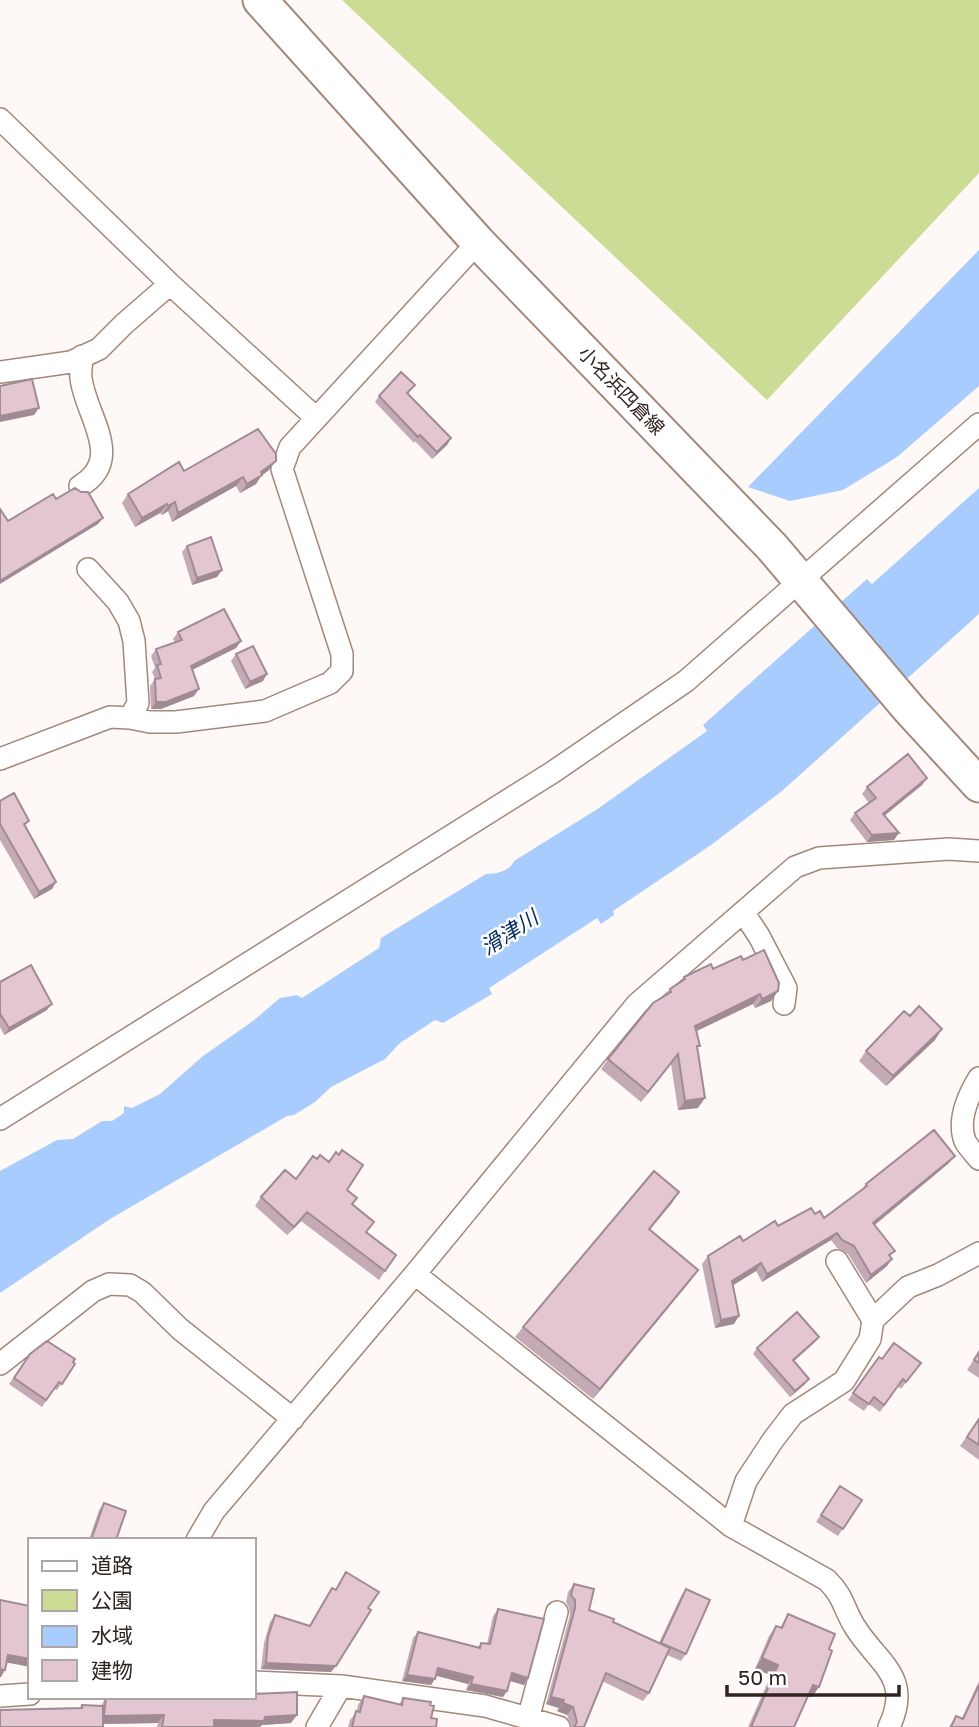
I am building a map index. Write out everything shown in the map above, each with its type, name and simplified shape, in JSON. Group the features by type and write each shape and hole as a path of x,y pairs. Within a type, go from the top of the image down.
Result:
{"main road":[{"name":"小名浜四倉線","path":"260,0 478,242 772,547 903,702 979,785"}],"street":[{"path":"0,119 170,284 316,418"},
{"path":"0,759 110,718 176,722 265,711 330,683 342,671 342,654 282,469 290,447 478,242"},
{"path":"3,366 71,362 99,349 170,284"},
{"path":"80,486 89,481 96,470 102,441 81,377 82,356"},
{"path":"0,1119 553,772 686,681 808,589 979,424"},
{"path":"88,569 118,602 129,621 134,641 138,703 130,718"},
{"path":"198,1538 214,1511 415,1274 637,1004 795,867 819,858 949,849 979,851"},
{"path":"743,912 759,936 786,988 785,1004"},
{"path":"979,1078 971,1090 962,1115 965,1141 979,1159"},
{"path":"731,1526 746,1481 766,1450 793,1415 844,1381 870,1339 873,1320 908,1287 939,1275 979,1253"},
{"path":"837,1261 873,1320"},
{"path":"415,1274 731,1526 827,1580 839,1592 854,1626 890,1670 897,1686 897,1706 889,1727"},
{"path":"0,1364 93,1291 109,1284 130,1285 142,1292 180,1329 293,1419"},
{"path":"528,1719 557,1612"},
{"path":"256,1682 341,1686 485,1706 559,1727"},
{"path":"317,1727 341,1686"},
{"path":"0,1696 28,1694"}],"green space":[{"path":"342,0 979,0 979,173 767,400"}],"water":[{"path":"979,250 979,386 897,457 843,490 790,501 748,487"},
{"name":"滑津川","path":"979,488 979,614 782,791 711,845 613,911 614,915 601,924 597,918 489,988 492,994 443,1023 435,1020 400,1043 385,1059 331,1087 315,1102 294,1115 287,1116 110,1219 0,1293 0,1171 57,1140 73,1139 102,1121 112,1121 124,1113 124,1106 132,1108 160,1094 203,1056 253,1021 280,998 297,995 302,998 379,948 381,938 486,874 506,870 514,861 599,808 707,731 703,725 867,579 872,584"}],"building":[{"path":"401,372 415,385 407,393 451,438 437,452 420,435 418,437 379,396"},
{"path":"32,379 39,408 0,416 0,386"},
{"path":"258,429 276,454 276,461 261,472 262,475 247,484 243,477 178,513 175,502 142,518 128,494 179,462 184,471"},
{"path":"75,488 88,492 103,518 0,581 0,509 8,521 53,494 56,499"},
{"path":"211,537 222,570 197,578 187,546"},
{"path":"224,609 241,641 191,666 199,689 166,702 156,702 155,679 161,678 157,665 161,664 156,649 182,640 178,632"},
{"path":"253,646 267,674 250,682 236,654"},
{"path":"908,754 927,778 883,814 899,833 872,835 855,813 876,798 867,787"},
{"path":"14,793 29,821 24,824 56,882 39,892 0,824 0,801"},
{"path":"764,950 779,983 778,991 762,999 760,994 695,1026 700,1046 697,1046 705,1098 685,1101 678,1054 648,1092 608,1059 653,1003 671,992 670,989 685,979 684,977 711,964 713,969 741,956 743,960"},
{"path":"31,965 52,1004 9,1028 0,1016 0,982"},
{"path":"919,1006 942,1029 893,1076 866,1051 904,1011 910,1016"},
{"path":"934,1130 955,1156 873,1223 895,1251 889,1255 892,1259 871,1275 854,1246 842,1240 837,1233 767,1274 761,1263 732,1281 739,1316 721,1320 708,1256 740,1236 743,1241 775,1221 778,1226 811,1208 815,1214 820,1211 824,1218"},
{"path":"342,1150 363,1165 347,1190 357,1198 352,1204 374,1222 366,1232 396,1255 385,1271 307,1212 294,1227 261,1197 285,1170 296,1179 313,1156 317,1159 320,1155 329,1162 336,1152 339,1155"},
{"path":"654,1171 679,1192 649,1229 698,1270 600,1389 523,1327"},
{"path":"797,1312 819,1337 793,1360 809,1379 795,1391 757,1348"},
{"path":"47,1341 75,1359 75,1364 62,1384 59,1382 46,1400 14,1378 30,1354"},
{"path":"894,1343 921,1363 906,1382 903,1379 884,1405 874,1397 869,1404 853,1393 879,1357 882,1359"},
{"path":"979,1419 979,1445 967,1437"},
{"path":"840,1486 862,1500 843,1529 821,1515"},
{"path":"104,1503 126,1511 117,1538 92,1538"},
{"path":"346,1572 379,1592 368,1608 371,1610 336,1666 266,1663 268,1637 275,1615 310,1626 332,1588 336,1590"},
{"path":"574,1584 594,1589 589,1610 614,1619 613,1622 670,1648 649,1693 606,1673 584,1727 574,1727 577,1722 573,1707 563,1703 564,1700 551,1697 575,1608 575,1600 571,1595"},
{"path":"686,1589 710,1600 686,1654 661,1643"},
{"path":"0,1600 28,1606 28,1659 8,1655 5,1670 0,1669"},
{"path":"498,1609 544,1619 528,1678 512,1673 507,1691 471,1684 473,1677 438,1668 435,1679 407,1675 418,1632 480,1648 481,1643 490,1644"},
{"path":"788,1614 835,1634 829,1649 832,1651 819,1687 813,1685 794,1727 751,1727 778,1665 762,1658 776,1626 782,1628"},
{"path":"979,1685 979,1727 951,1727 956,1716 963,1719"},
{"path":"297,1692 297,1715 265,1717 264,1721 214,1720 214,1727 162,1727 164,1715 104,1716 106,1699 256,1699 256,1694"},
{"path":"364,1696 402,1705 403,1698 431,1702 430,1705 434,1706 431,1718 437,1719 436,1727 352,1727"},
{"path":"82,1705 103,1706 103,1727 0,1727 0,1710 82,1708"}]}
